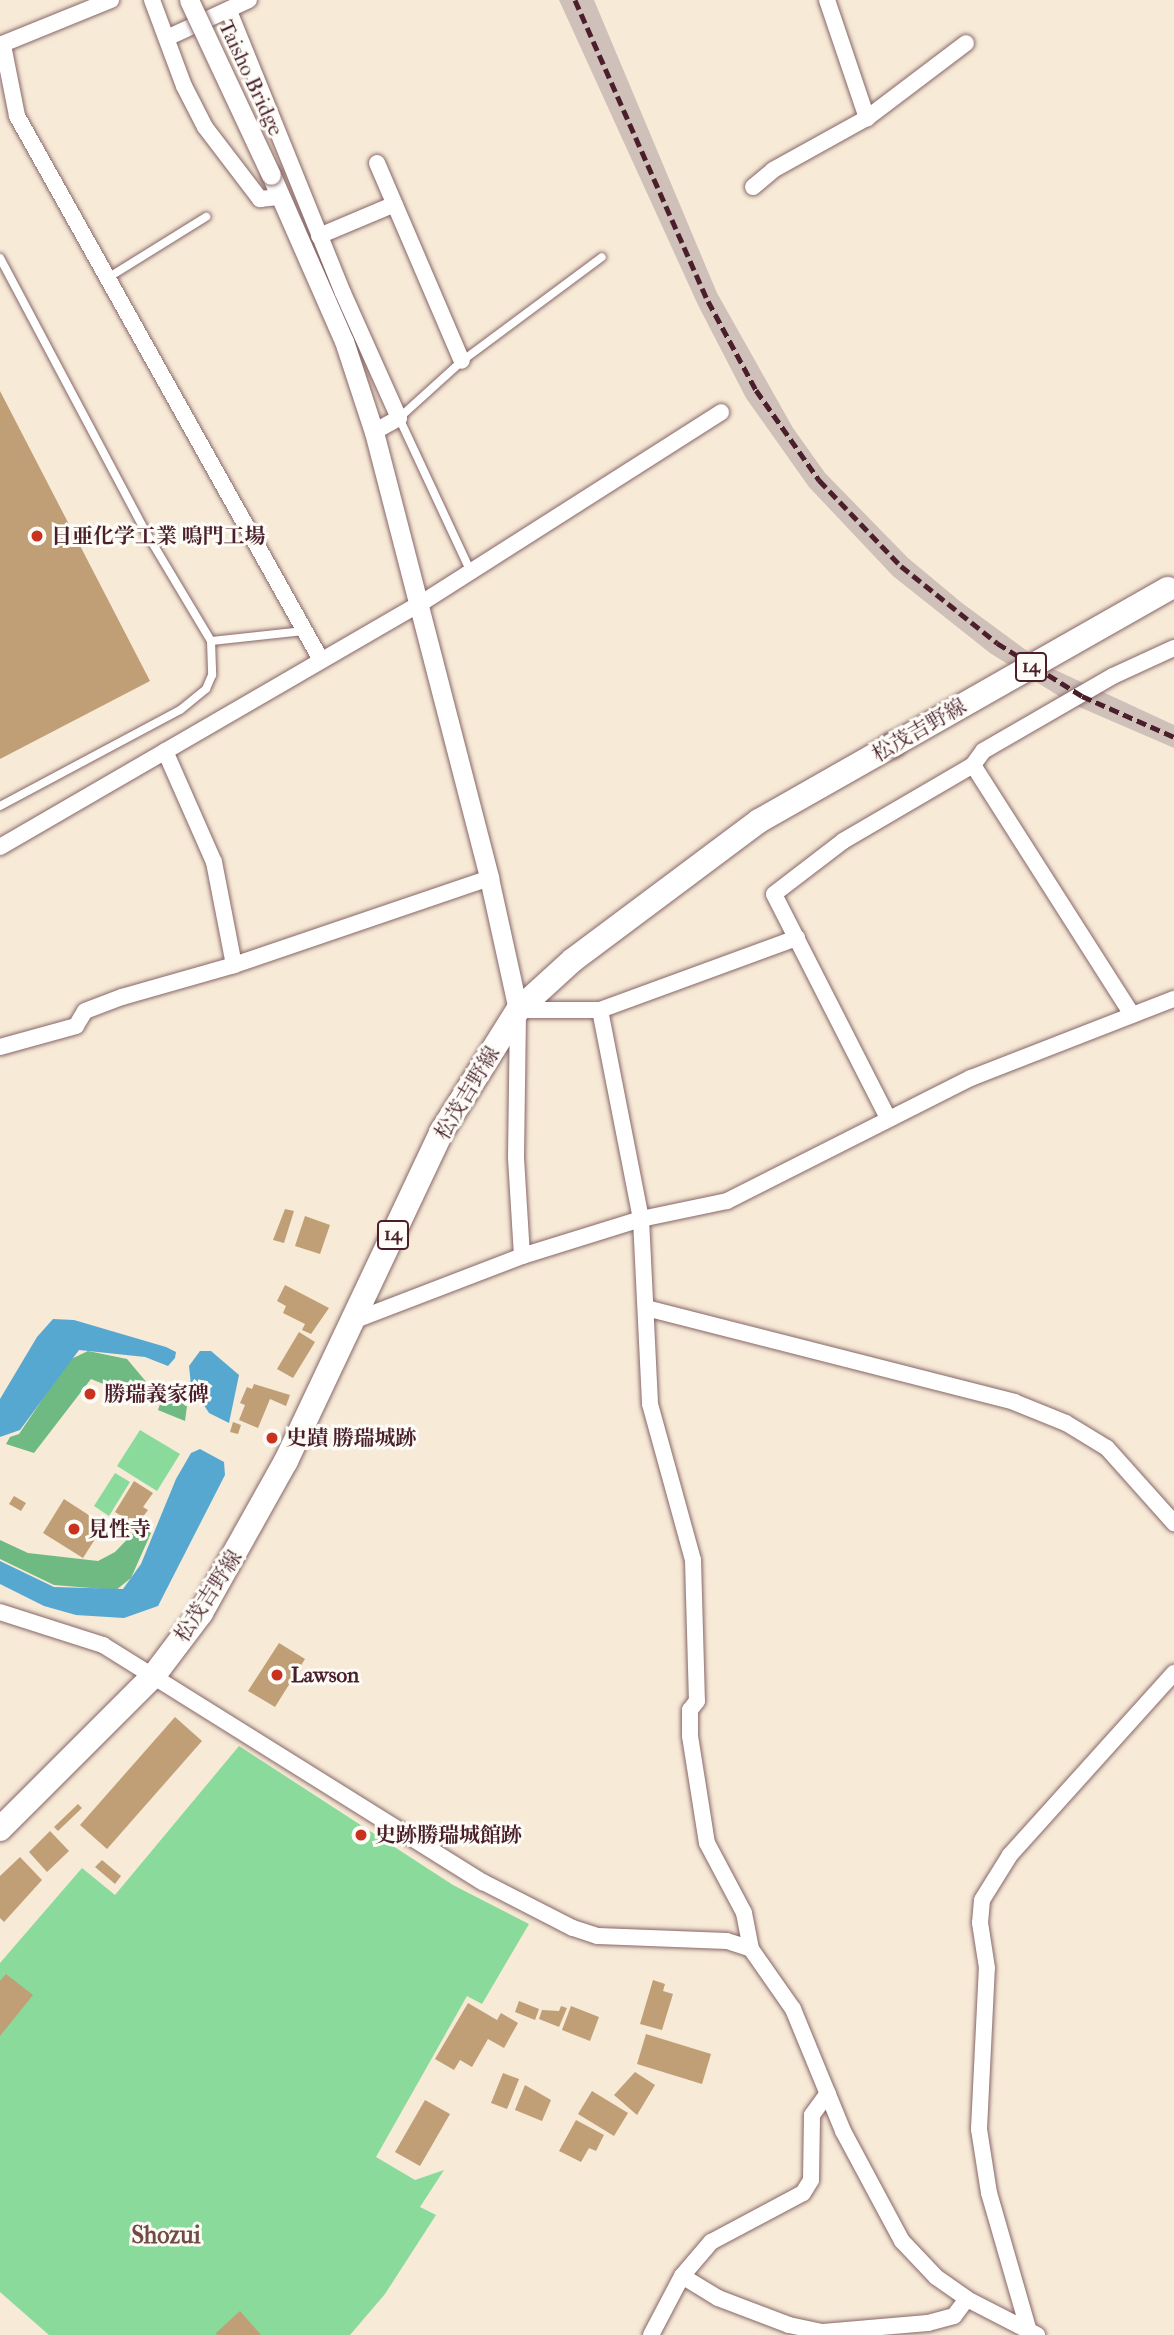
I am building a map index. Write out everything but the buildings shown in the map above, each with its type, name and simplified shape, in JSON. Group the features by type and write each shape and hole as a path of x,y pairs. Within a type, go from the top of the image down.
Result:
{"main road":[{"name":"松茂吉野線","path":"0,1829 155,1674 201,1613 242,1543 353,1321 442,1131 518,1010 573,960 759,821 1171,587"}],"street":[{"path":"111,0 1,45 17,116 321,660"},
{"path":"152,0 169,37 184,86 213,138 260,199 280,197"},
{"name":"Taisho Bridge","path":"189,0 271,175 344,341 374,432 489,878 518,1010"},
{"path":"169,37 249,0"},
{"path":"827,0 867,118"},
{"path":"229,11 319,236 399,418 374,432"},
{"path":"753,187 772,170 867,118 966,43"},
{"path":"377,163 462,361"},
{"path":"319,236 395,204"},
{"path":"0,847 420,604 470,570 658,456 721,412"},
{"path":"888,1118 774,894 843,841 974,765 983,751 1113,676 1174,648"},
{"path":"165,751 214,862 234,965"},
{"path":"974,765 1132,1015"},
{"path":"0,1047 76,1026 85,1011 122,996 234,965 489,878"},
{"path":"522,1256 516,1157 518,1010 600,1010 797,938"},
{"path":"353,1321 522,1256 641,1219 727,1201 888,1118 971,1079 1174,999"},
{"path":"600,1010 641,1219 650,1404 693,1560 697,1701 690,1710 690,1736 700,1818 706,1843 744,1913 751,1949 793,2009 877,2201 902,2241 936,2277 967,2299 1032,2333"},
{"path":"646,1308 1014,1402 1066,1423 1107,1448 1174,1523"},
{"path":"0,1612 103,1645 155,1674 473,1876 573,1927 598,1936 727,1941 751,1949"},
{"path":"1032,2333 989,2193 979,2129 987,1968 982,1900 1010,1855 1174,1673"},
{"path":"651,2335 682,2276 711,2242 803,2193 811,2180 812,2115 828,2093"},
{"path":"682,2276 719,2298 789,2325 823,2332 929,2323 954,2316 967,2299"}],"lane":[{"path":"107,279 206,218"},
{"path":"470,570 399,418 462,361 602,257"},
{"path":"0,258 144,529 211,641 212,675 196,698 0,806"},
{"path":"211,641 304,631"}],"shaded area":[{"path":"559,0 594,0 717,293 793,428 825,473 908,558 962,603 1049,667 1174,725 1174,748 1070,703 990,653 893,576 809,487 746,398 698,305"}],"green space":[{"path":"88,1351 127,1359 148,1384 143,1400 91,1379 34,1453 6,1444 10,1437 19,1434 69,1360"},
{"path":"172,1397 187,1406 185,1421 158,1410 162,1398"},
{"path":"140,1430 180,1454 157,1491 117,1466"},
{"path":"115,1473 130,1482 109,1516 94,1506"},
{"path":"140,1526 151,1533 131,1578 116,1590 54,1585 0,1559 0,1540 28,1553 98,1561 115,1552"},
{"path":"239,1746 453,1885 529,1924 482,2004 467,1996 376,2157 415,2180 444,2170 420,2207 436,2215 385,2294 350,2335 49,2335 0,2292 0,1963 82,1868 115,1895"}],"water":[{"path":"53,1319 74,1320 166,1347 176,1352 175,1358 168,1366 145,1357 79,1350 20,1430 0,1437 0,1399 37,1337"},
{"path":"200,1351 211,1351 239,1375 229,1423 209,1413 191,1385 189,1366"},
{"path":"200,1449 224,1462 225,1475 158,1606 124,1618 76,1615 44,1606 0,1584 0,1561 54,1587 123,1589 141,1564 176,1479 191,1453"}],"railway":[{"path":"575,0 708,301 756,390 819,480 901,566 997,643 1082,696 1174,737"}],"place":[{"name":"日亜化学工業 鳴門工場","path":"37,536"},
{"name":"勝瑞義家碑","path":"90,1394"},
{"name":"史蹟 勝瑞城跡","path":"272,1438"},
{"name":"見性寺","path":"74,1529"},
{"name":"Lawson","path":"277,1675"},
{"name":"史跡勝瑞城館跡","path":"361,1835"}],"district":[{"name":"Shozui","path":"166,2236"}]}
